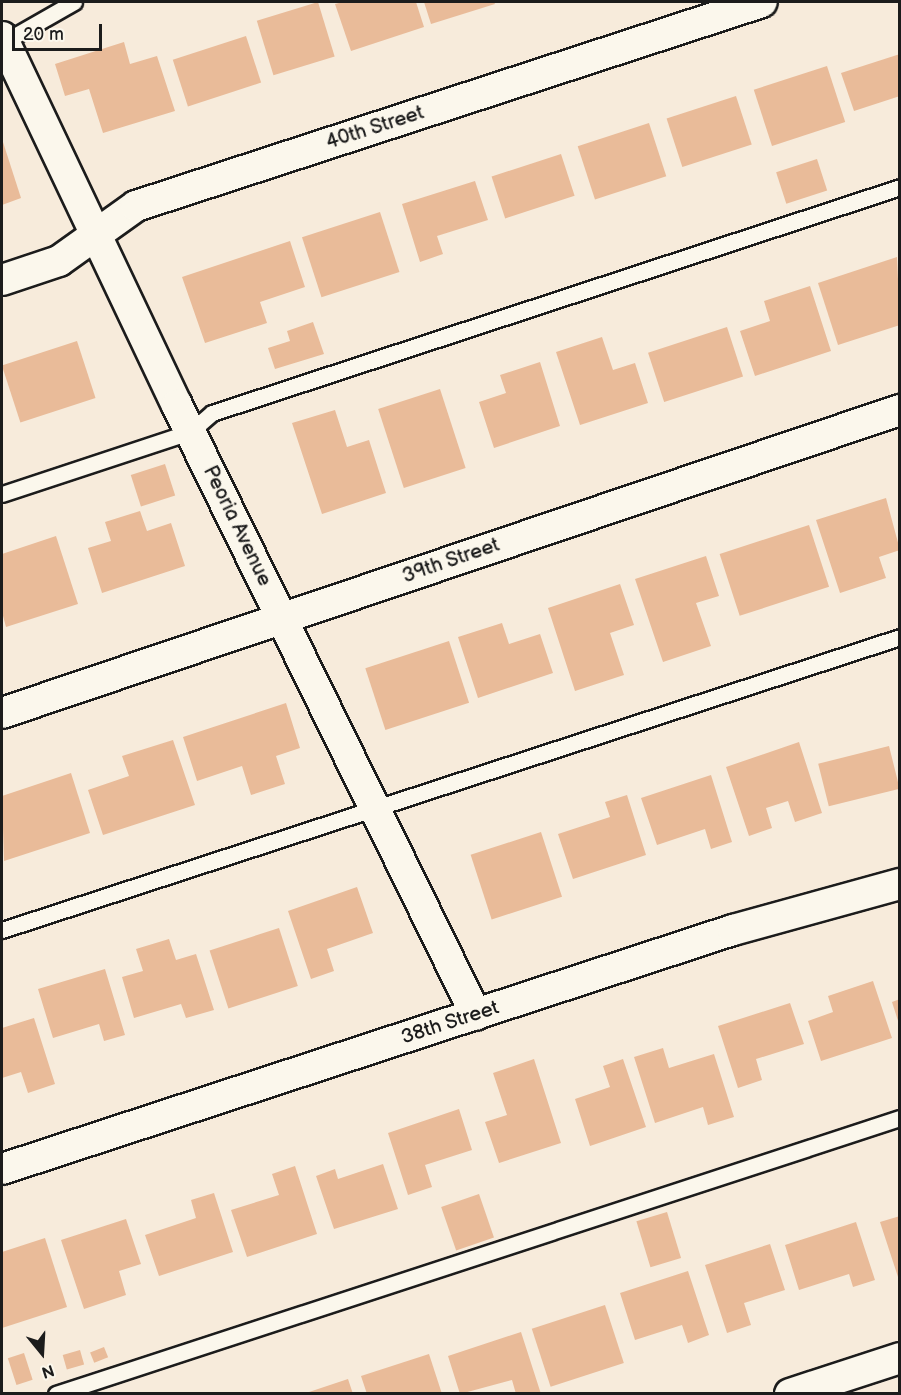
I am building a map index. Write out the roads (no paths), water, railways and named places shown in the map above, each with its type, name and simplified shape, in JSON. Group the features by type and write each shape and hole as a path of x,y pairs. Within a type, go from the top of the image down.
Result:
{"street":[{"name":"40th Street","path":"2,280 59,261 136,206 762,2"},
{"name":"Peoria Avenue","path":"2,40 98,235 190,432 476,1015"},
{"name":"39th Street","path":"2,713 900,410"},
{"name":"38th Street","path":"2,1169 733,930 900,884"},
{"path":"790,1394 900,1358"}],"lane":[{"path":"2,40 74,2"},
{"path":"2,494 190,432 212,413 900,187"},
{"path":"2,930 900,637"},
{"path":"56,1394 900,1118"}]}
